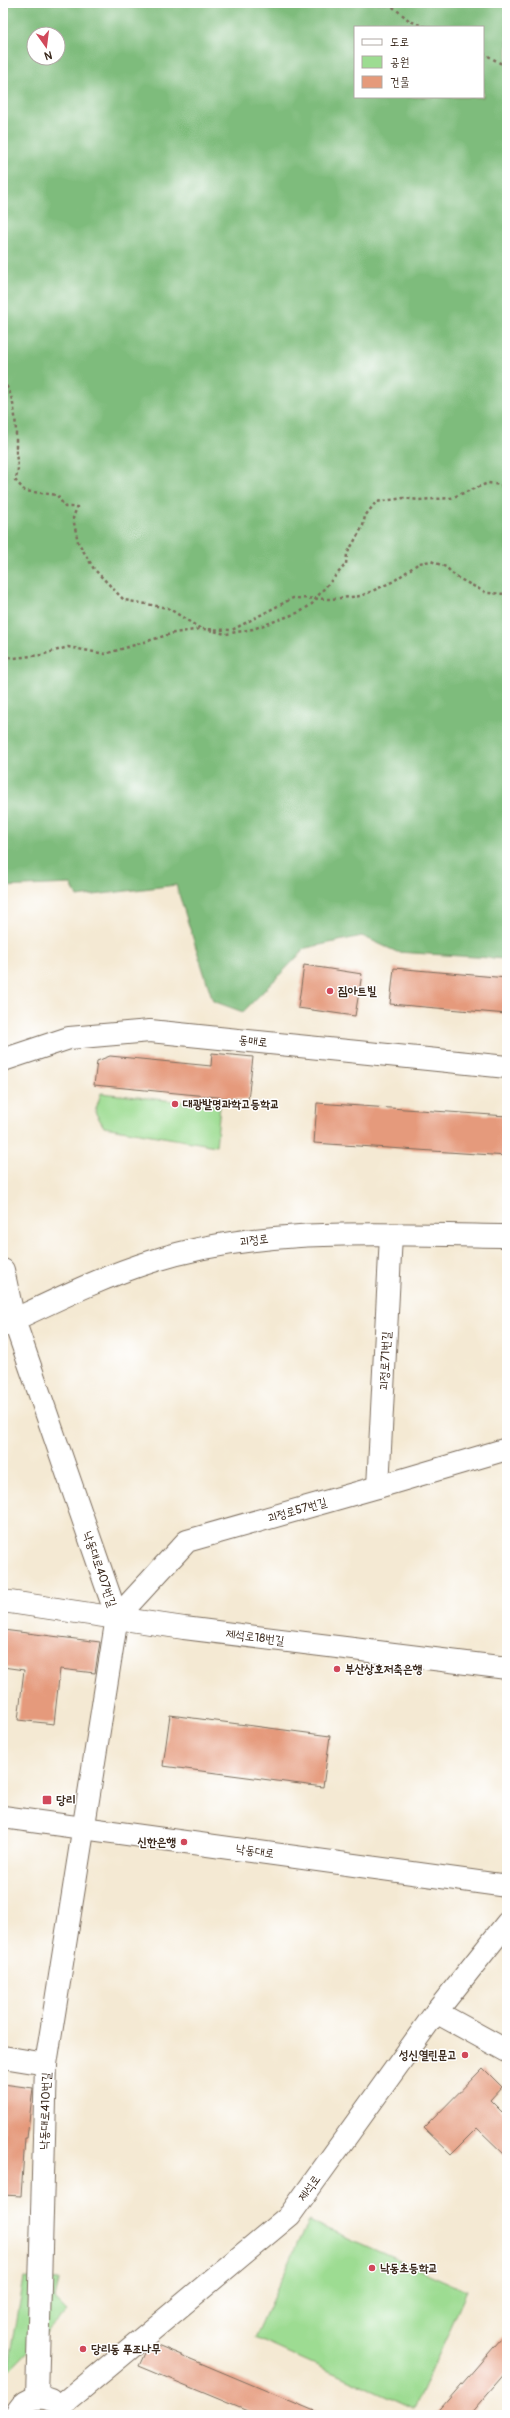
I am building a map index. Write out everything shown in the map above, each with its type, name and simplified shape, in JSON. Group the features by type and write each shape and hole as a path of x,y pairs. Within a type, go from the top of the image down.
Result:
{"street":[{"name":"동매로","path":"3,1060 69,1038 150,1031 507,1067"},
{"name":"괴정로71번길","path":"378,1487 391,1235"},
{"name":"괴정로","path":"9,1322 89,1284 153,1260 228,1243 291,1236 507,1236"},
{"path":"3,1270 9,1322"},
{"name":"낙동대로407번길","path":"9,1322 117,1617 83,1828"},
{"name":"괴정로57번길","path":"117,1617 187,1540 378,1487 507,1448"},
{"name":"제석로18번길","path":"3,1601 184,1628 507,1668"},
{"name":"낙동대로","path":"3,1817 507,1886"},
{"name":"낙동대로410번길","path":"37,2397 46,2064 83,1828"},
{"name":"제석로","path":"63,2411 290,2215 436,2012 507,1923"},
{"path":"436,2012 507,2051"},
{"path":"3,2057 46,2064"},
{"path":"12,2411 29,2400 37,2397 46,2398 63,2411"}],"path":[{"path":"388,3 410,21 422,26"},
{"path":"484,54 507,67"},
{"path":"3,380 10,389 18,434 16,451 20,470 15,480 25,491 57,495 65,507 77,507 73,518 78,542 94,569 124,600 168,608 201,629"},
{"path":"205,629 226,634 253,630 300,612 318,598 320,592 346,564 347,554 363,526 366,516 376,502 404,498 418,500 451,498 488,483 507,486"},
{"path":"3,656 14,658 41,655 68,647 105,654 174,633 201,629 232,630 294,598 330,599 361,596 394,581 419,564 431,561 446,567 456,577 487,592 507,594"}],"green space":[{"path":"3,3 507,3 507,959 397,952 362,936 306,948 243,1012 213,1001 176,885 77,897 71,884 3,887"},
{"path":"101,1093 220,1106 216,1146 104,1127 95,1112"},
{"path":"308,2220 467,2291 414,2409 255,2338"},
{"path":"24,2278 59,2281 55,2299 67,2311 8,2372"}],"building":[{"name":"짐아트빌","path":"304,965 362,974 355,1016 298,1008"},
{"path":"394,968 507,978 507,1014 390,1004"},
{"path":"212,1053 253,1057 248,1100 94,1085 97,1061 110,1056 211,1066"},
{"path":"317,1103 507,1116 507,1156 314,1143"},
{"path":"3,1630 100,1642 95,1673 60,1669 54,1724 18,1720 24,1670 3,1667"},
{"path":"170,1715 330,1736 323,1787 163,1766"},
{"path":"483,2068 502,2087 490,2100 507,2117 507,2157 477,2128 451,2154 424,2128"},
{"path":"3,2084 33,2088 27,2138 25,2138 21,2196 3,2195"},
{"path":"507,2332 507,2371 469,2415 435,2415"},
{"path":"155,2344 324,2415 257,2415 139,2366 145,2353"}],"place":[{"name":"짐아트빌","path":"330,991"},
{"name":"대광발명과학고등학교","path":"175,1104"},
{"name":"부산상호저축은행","path":"337,1669"},
{"name":"당리","path":"47,1800"},
{"name":"신한은행","path":"184,1842"},
{"name":"성신열린문고","path":"465,2055"},
{"name":"낙동초등학교","path":"372,2268"},
{"name":"당리동 푸조나무","path":"83,2349"}]}
